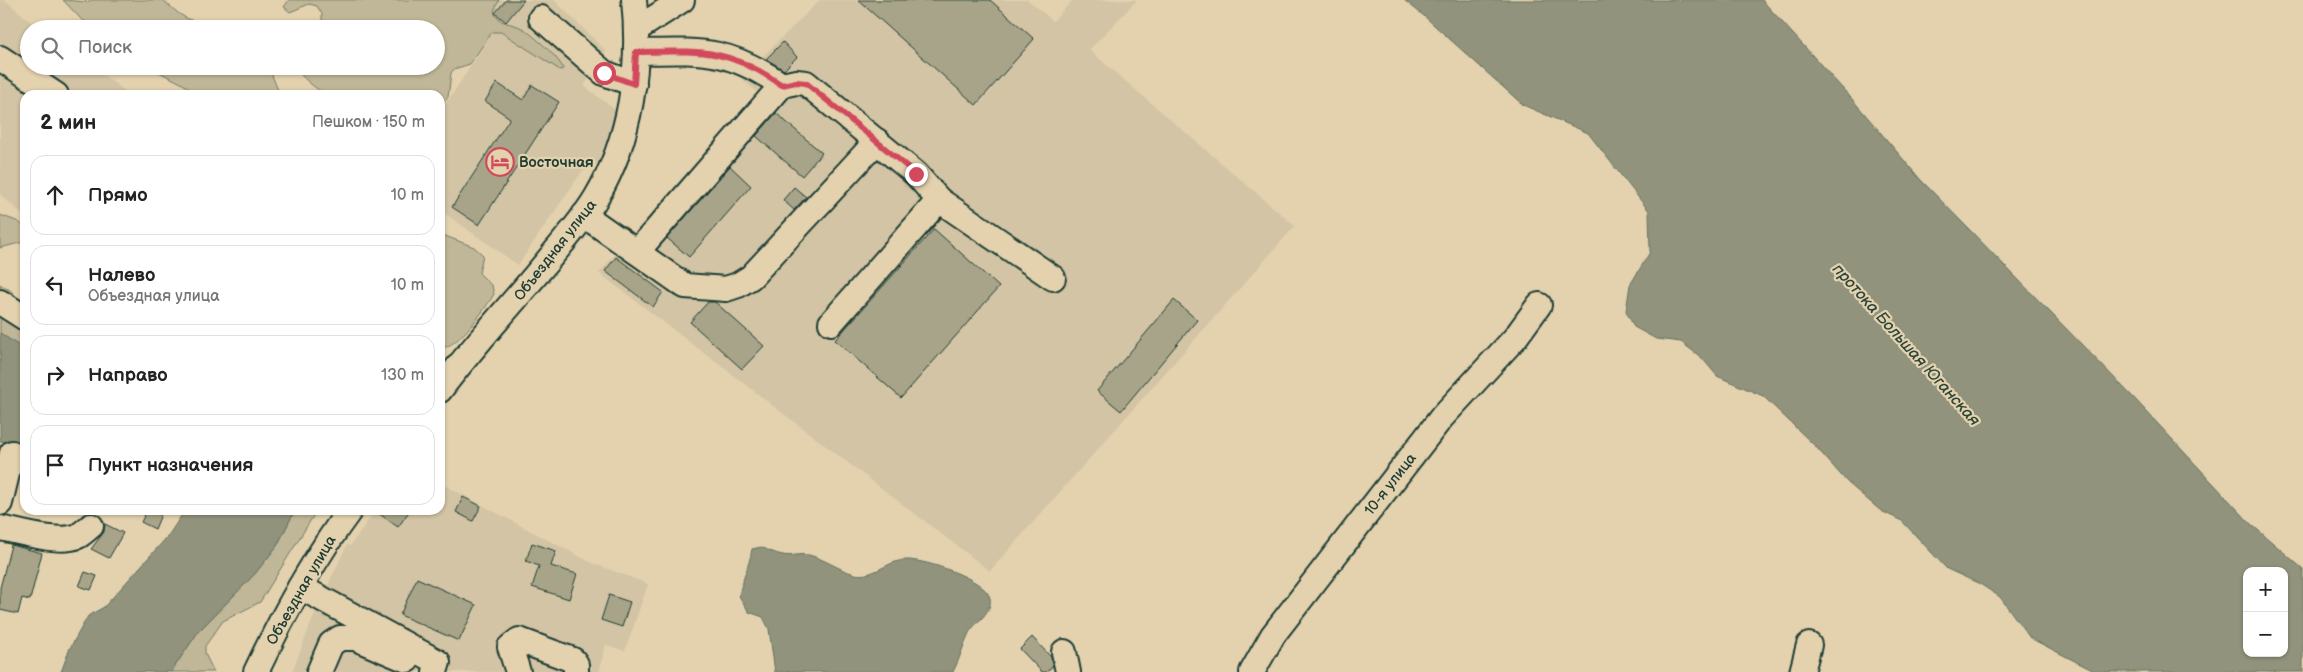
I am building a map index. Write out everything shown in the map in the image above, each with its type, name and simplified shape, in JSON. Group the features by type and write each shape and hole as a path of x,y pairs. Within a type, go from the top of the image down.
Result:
{"street":[{"name":"Объездная улица","path":"445,377 584,215 607,177 627,121 634,84 637,40 634,0"},
{"path":"637,40 682,0"},
{"path":"541,18 604,73 634,84"},
{"path":"637,40 712,52 742,61 782,85"},
{"path":"0,58 20,71"},
{"path":"26,75 48,90"},
{"path":"638,252 782,85 796,82 806,83 877,141 916,174 939,200 1053,278"},
{"path":"584,215 685,286 726,289 738,285 751,277 877,141"},
{"path":"831,323 939,200"},
{"path":"0,302 20,315"},
{"name":"10-я улица","path":"1252,672 1273,634 1442,417 1515,338 1539,305"},
{"path":"0,503 12,453"},
{"name":"Объездная улица","path":"256,672 300,587 332,534 346,515"},
{"path":"0,528 52,538 69,538 79,535 91,526"},
{"path":"300,587 438,662 434,672 355,638 346,637 331,644 319,672"},
{"path":"518,672 510,646 519,640 573,660 576,664 576,672"},
{"path":"1802,672 1809,646"}],"shaded area":[{"path":"0,0 5,0 28,20 20,20 20,75 103,75 124,90 20,90 20,212 0,194"},
{"path":"63,0 87,2 91,0 163,0 185,18 191,20 83,20"},
{"path":"289,0 499,0 494,11 495,15 501,21 518,26 532,35 551,53 563,69 560,70 501,32 492,32 470,64 454,69 451,73 448,97 445,102 445,90 319,90 302,75 445,75 445,20 322,20 322,14 317,6 309,4 290,12 284,7"},
{"path":"499,0 554,0 606,51 584,86 617,111 598,162 581,173 518,265 445,214 445,105 499,23 490,16"},
{"path":"820,0 1028,0 1053,21 1073,0 1137,0 1089,50 1295,226 990,571 599,273 757,92 735,73 749,52 762,57"},
{"path":"165,75 272,75 278,90 191,90"},
{"path":"0,215 20,223 20,243 0,248"},
{"path":"445,236 474,247 483,255 479,273 492,286 494,294 478,318 445,347"},
{"path":"0,284 12,292 20,305 20,347 0,333"},
{"path":"445,486 590,562 648,584 625,651 606,645 599,672 292,672 317,608 347,545 350,546 372,515 445,515"},
{"path":"292,515 314,515 260,602 223,621 205,646 205,654 214,672 171,672 198,632 254,575 277,546"}],"water":[{"name":"протока Большая Юганская","path":"1404,0 1762,0 1852,99 1920,179 2132,396 2251,524 2303,569 2303,672 2096,672 2030,638 2000,597 1980,584 1947,569 1902,521 1881,511 1848,483 1816,447 1763,396 1717,376 1702,358 1681,342 1656,339 1634,327 1626,311 1630,285 1650,252 1649,211 1588,133 1523,105"},
{"path":"0,333 20,347 20,443 0,441"},
{"path":"182,515 292,515 277,546 254,575 198,632 171,672 61,672 70,648 88,616 104,607 168,536"},
{"path":"761,547 789,556 809,555 843,570 862,575 899,561 906,560 926,563 966,577 978,584 986,591 990,598 989,608 969,633 953,672 775,672 769,629 763,617 749,612 739,596 752,549"}],"building":[{"path":"506,0 524,0 506,22 495,13"},
{"path":"858,0 990,0 1034,39 976,105"},
{"path":"783,42 797,57 784,70 766,59"},
{"name":"Восточная","path":"497,83 523,100 532,85 559,102 479,225 452,207 510,118 485,101"},
{"path":"776,113 822,153 802,176 756,136"},
{"path":"730,166 751,186 689,257 667,238"},
{"path":"794,187 806,197 794,210 783,200"},
{"path":"934,229 999,287 901,398 835,340"},
{"path":"616,257 663,292 653,307 605,271"},
{"path":"1174,300 1197,320 1121,411 1097,391"},
{"path":"708,302 715,302 764,346 742,369 690,322"},
{"path":"463,497 481,506 473,521 456,512"},
{"path":"144,515 161,515 155,529 141,522"},
{"path":"381,515 406,515 398,527"},
{"path":"105,524 123,533 109,558 91,549 104,532"},
{"path":"532,543 556,551 551,566 577,574 569,599 532,587 539,566 526,561"},
{"path":"11,545 42,553 30,600 22,598 18,614 0,610 0,588"},
{"path":"85,572 97,576 91,590 79,586"},
{"path":"417,578 476,605 459,641 400,615"},
{"path":"609,595 630,602 622,627 601,620"},
{"path":"1032,637 1051,657 1053,666 1046,672 1042,672 1020,649"}],"place":[{"name":"Восточная","path":"500,162"}],"route":[{"path":"604,73 634,84 636,52 712,52 730,56 762,71 782,85 796,82 806,83 916,174"}]}
